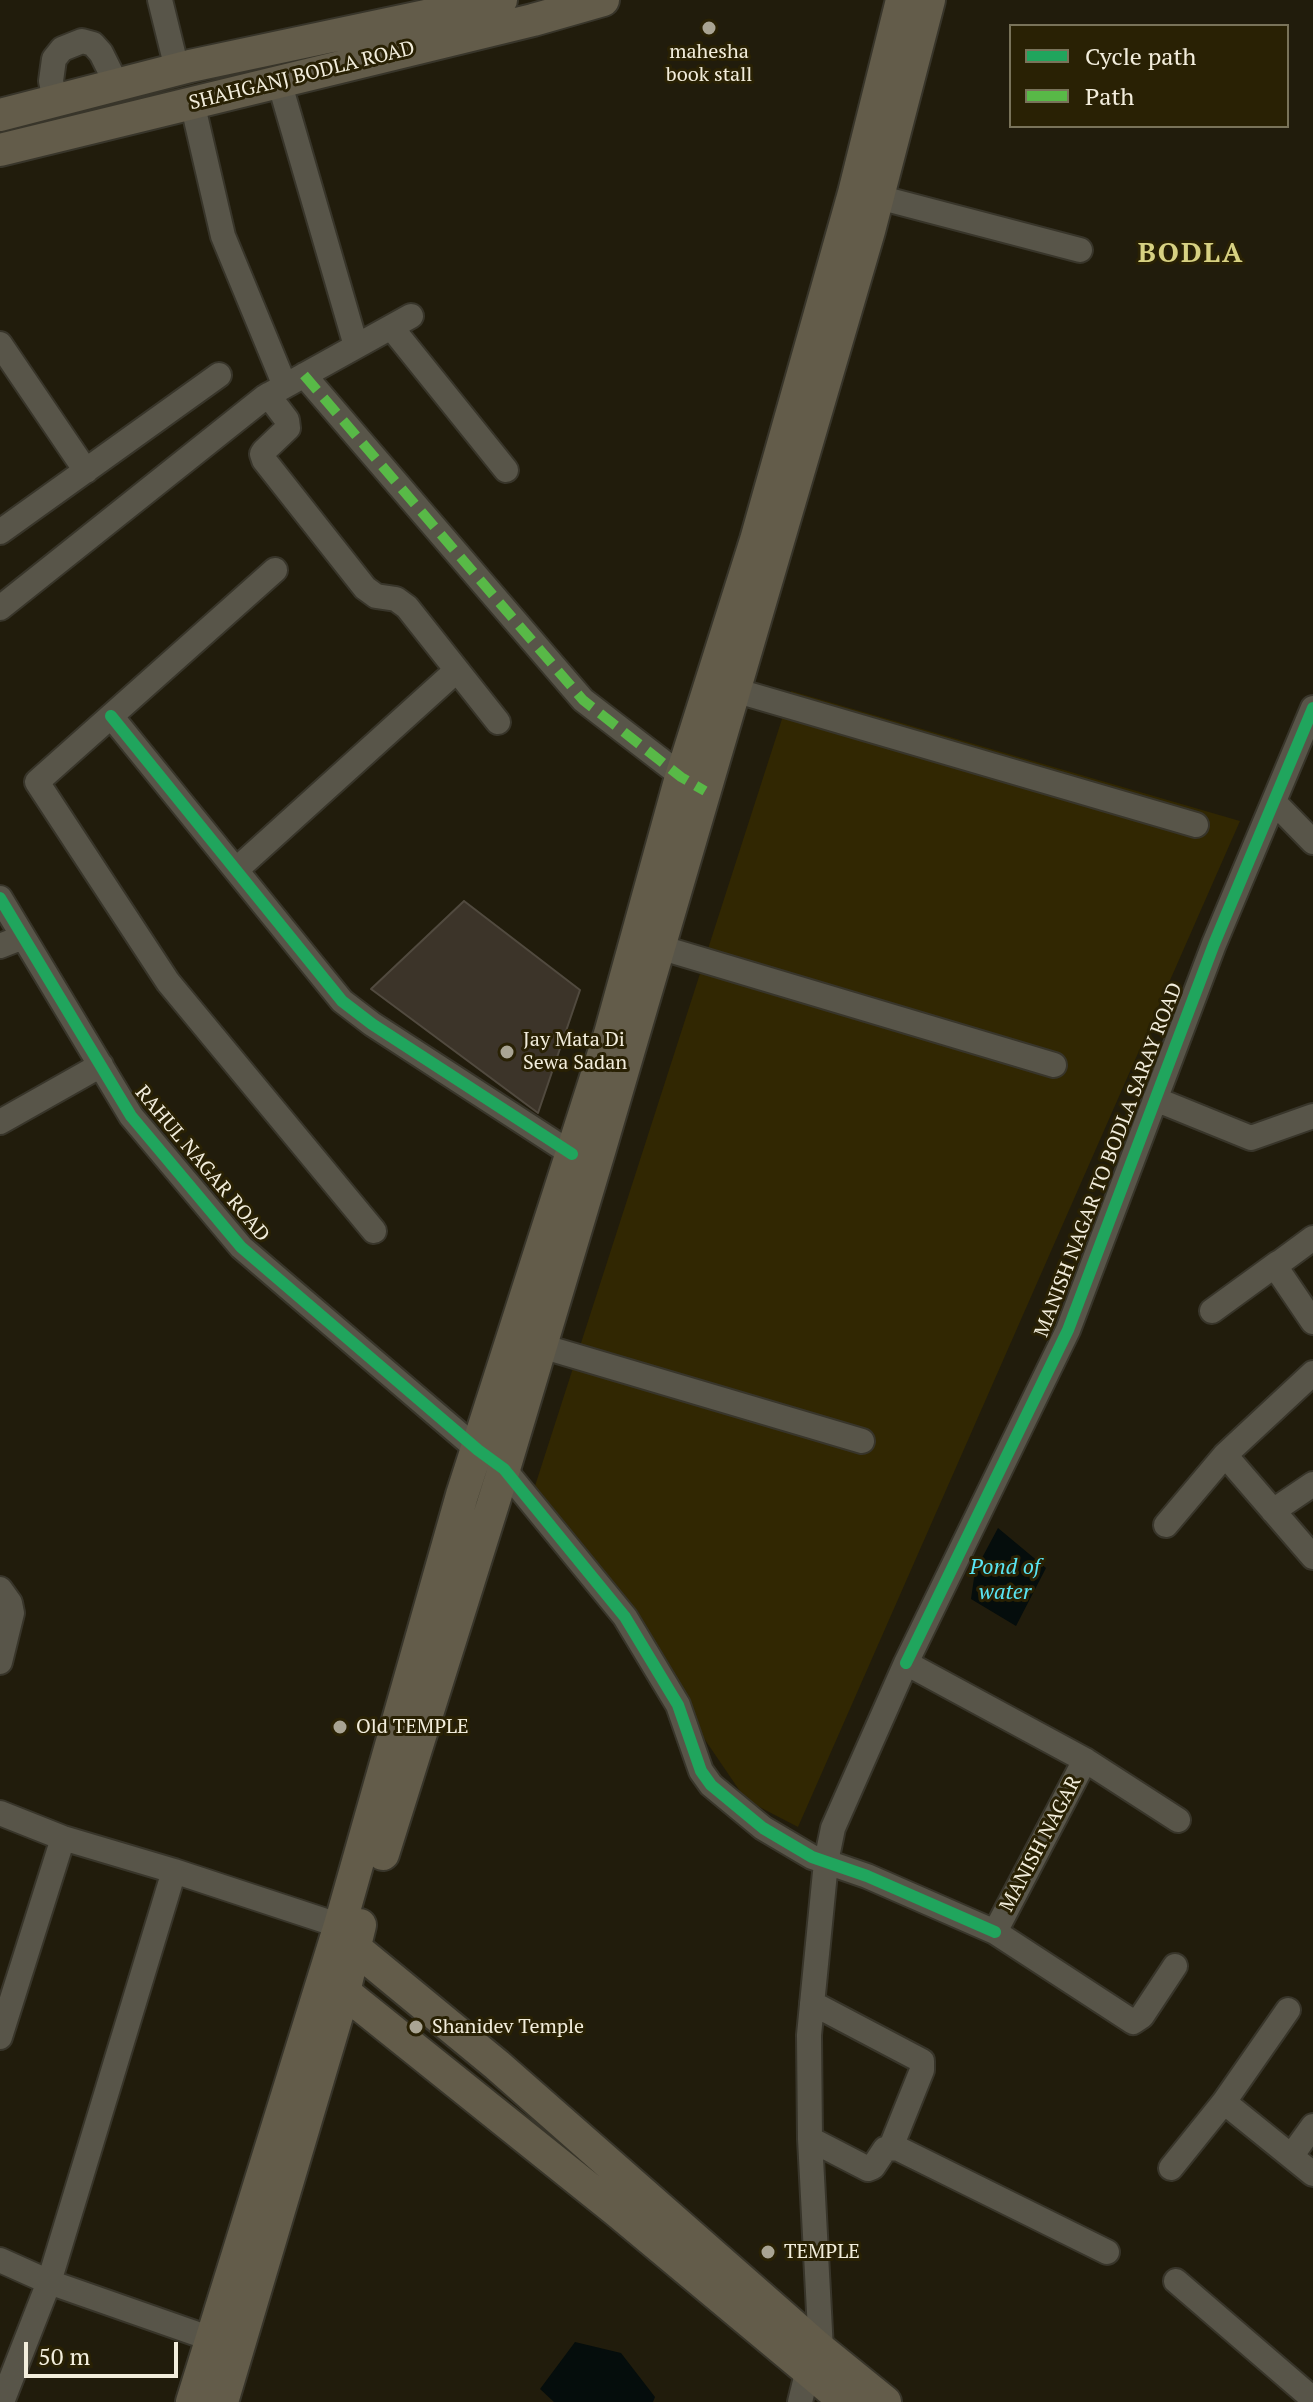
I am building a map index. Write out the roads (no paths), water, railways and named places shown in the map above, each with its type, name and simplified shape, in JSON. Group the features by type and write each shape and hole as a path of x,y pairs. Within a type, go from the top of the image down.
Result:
{"main road":[{"name":"SHAHGANJ BODLA ROAD","path":"0,115 177,69 501,0"},
{"name":"SHAHGANJ BODLA ROAD","path":"0,150 279,81 530,10 603,0"},
{"path":"222,2402 224,2344 351,1935 504,1469 659,947 693,784 756,540 854,193 902,0"},
{"path":"192,2402 224,2344 344,1992 351,1935 462,1495 693,784 734,690 878,197 929,0"},
{"path":"70,97 94,126"},
{"path":"351,1935 497,2065 814,2360 846,2402"},
{"path":"344,1992 606,2202 814,2360 885,2402"}],"street":[{"path":"160,0 177,69"},
{"path":"70,97 51,81 54,59 62,49 82,41 93,44 101,53 117,85"},
{"path":"279,81 356,346"},
{"path":"192,102 223,236 286,385 583,700 693,784"},
{"path":"878,197 1080,250"},
{"path":"0,608 286,385 401,321 506,470"},
{"path":"0,344 86,471"},
{"path":"0,532 219,375"},
{"path":"286,385 284,415 288,428 264,451 264,460 365,588 376,596 401,601 498,722"},
{"path":"275,570 37,782 168,982 374,1231"},
{"path":"236,870 457,670"},
{"path":"734,690 1196,825"},
{"name":"MANISH NAGAR TO BODLA SARAY ROAD","path":"800,2402 814,2360 809,2035 819,1860 906,1663 1068,1330 1214,944 1313,708"},
{"path":"111,716 342,1001 572,1154"},
{"path":"1275,803 1313,842"},
{"name":"RAHUL NAGAR ROAD","path":"0,898 131,1116 241,1247 504,1469 625,1617 678,1705 701,1771 711,1785 763,1828 819,1860 867,1876 995,1932"},
{"path":"0,946 23,937"},
{"path":"659,947 1054,1065"},
{"path":"0,1122 101,1065"},
{"path":"1155,1099 1251,1138 1313,1116"},
{"path":"1212,1311 1313,1238"},
{"path":"1278,1263 1275,1270 1313,1322"},
{"path":"541,1346 862,1441"},
{"path":"1166,1525 1225,1455 1313,1373"},
{"path":"1225,1455 1313,1557"},
{"path":"1273,1511 1313,1484"},
{"path":"0,1589 8,1598 12,1613 0,1662"},
{"path":"906,1663 1085,1760 1178,1820"},
{"name":"MANISH NAGAR","path":"1085,1760 995,1932 1133,2022 1142,2016 1175,1966"},
{"path":"0,1813 63,1838 174,1871 351,1935"},
{"path":"0,2037 63,1838"},
{"path":"2,2402 49,2282 174,1871"},
{"path":"812,2003 922,2061 922,2070 891,2147"},
{"path":"1171,2168 1224,2102 1288,2010"},
{"path":"1224,2102 1313,2174"},
{"path":"1292,2155 1313,2126"},
{"path":"810,2139 868,2169 873,2167 885,2149 897,2148 1107,2252"},
{"path":"0,2260 49,2282 224,2344"},
{"path":"1176,2281 1313,2399"}],"water":[{"name":"Pond of water","path":"998,1528 1046,1568 1016,1626 971,1599 975,1571"},
{"path":"575,2342 621,2353 655,2397 653,2402 554,2402 540,2389"}],"place":[{"name":"mahesha book stall","path":"709,28"},
{"name":"Jay Mata Di Sewa Sadan","path":"507,1052"},
{"name":"Old TEMPLE","path":"340,1727"},
{"name":"Shanidev Temple","path":"416,2027"},
{"name":"TEMPLE","path":"768,2252"}],"district":[{"name":"BODLA","path":"1191,254"}]}
